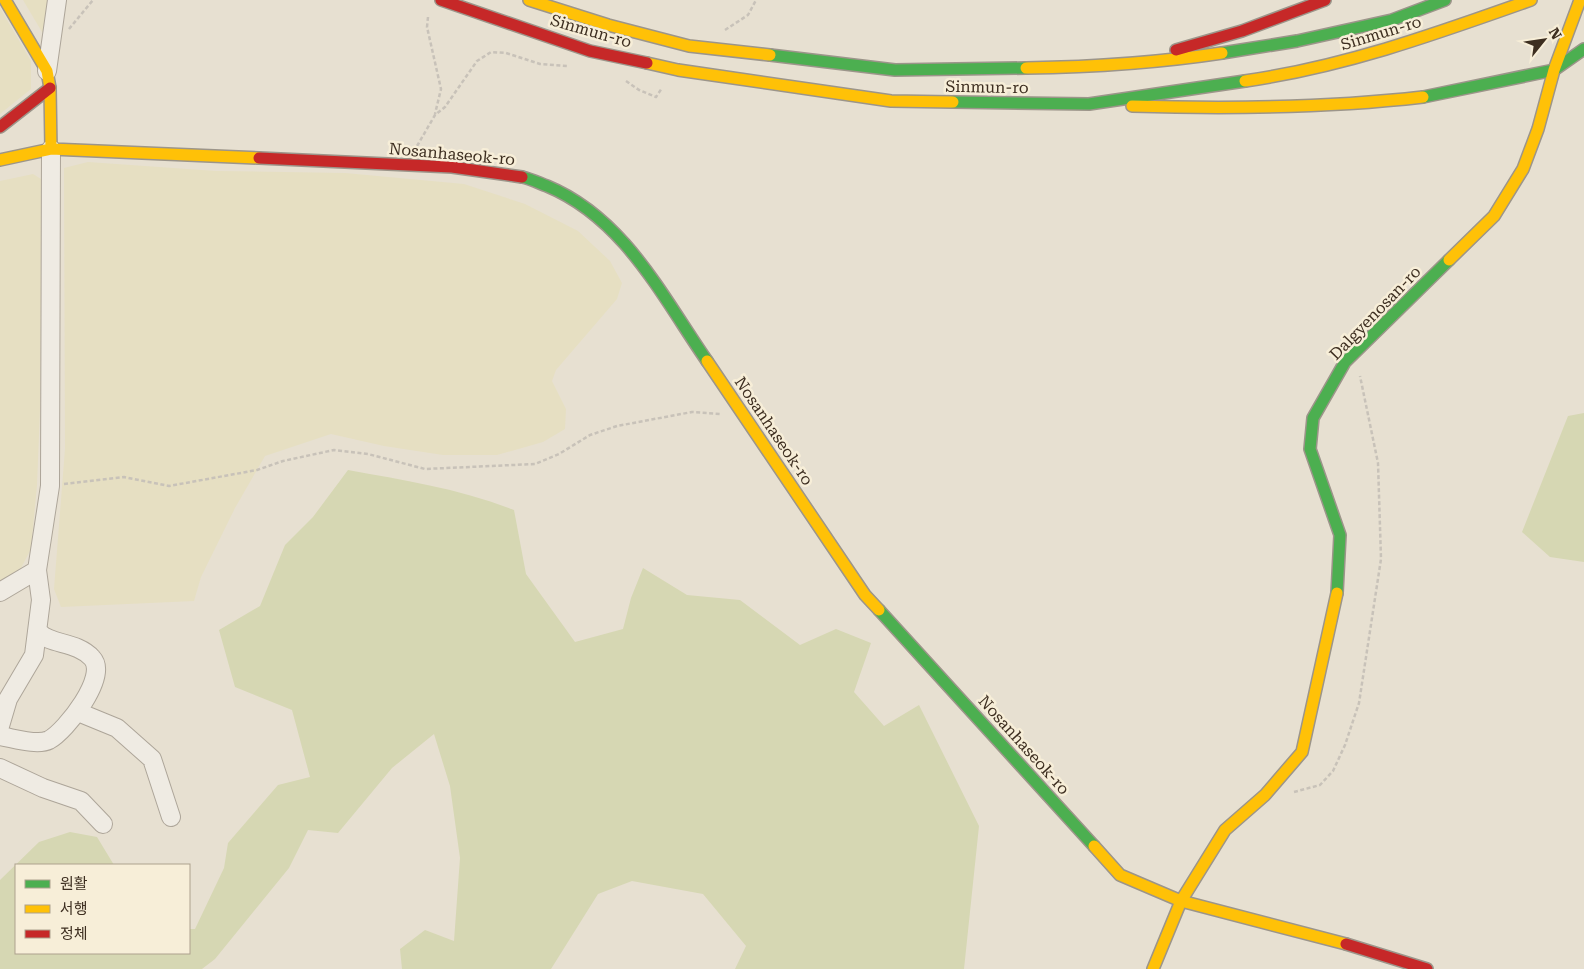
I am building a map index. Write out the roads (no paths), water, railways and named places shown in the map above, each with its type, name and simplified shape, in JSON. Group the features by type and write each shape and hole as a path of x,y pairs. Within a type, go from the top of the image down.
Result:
{"street":[{"path":"5,0 48,79"},
{"path":"0,726 8,699 34,655 39,632 41,600 37,570 50,486 51,149 48,79 57,0"},
{"name":"Sinmun-ro","path":"441,0 590,51 678,70 891,101 1089,104 1300,73 1391,49 1531,0"},
{"name":"Sinmun-ro","path":"529,0 608,25 689,46 895,70 1088,68 1172,60 1297,42 1392,20 1445,0"},
{"path":"1122,64 1242,31 1325,0"},
{"name":"Dalgyenosan-ro","path":"1153,969 1181,901 1225,830 1266,795 1302,752 1339,586 1340,535 1310,449 1313,418 1345,362 1494,216 1523,169 1538,129 1554,70 1580,0"},
{"path":"1089,104 1198,108 1360,104 1436,95 1554,70 1584,49"},
{"path":"0,127 48,79"},
{"name":"Nosanhaseok-ro","path":"0,160 51,149 452,167 527,178 570,196 603,220 624,241 744,414 865,595 1120,875 1181,901 1346,944 1427,969"},
{"path":"0,592 37,570"},
{"path":"0,736 42,742 58,733 78,712 96,679 97,667 94,660 73,645 43,637 39,632"},
{"path":"78,712 117,728 152,760 171,817"},
{"path":"0,768 43,788 81,801 103,824"}]}
